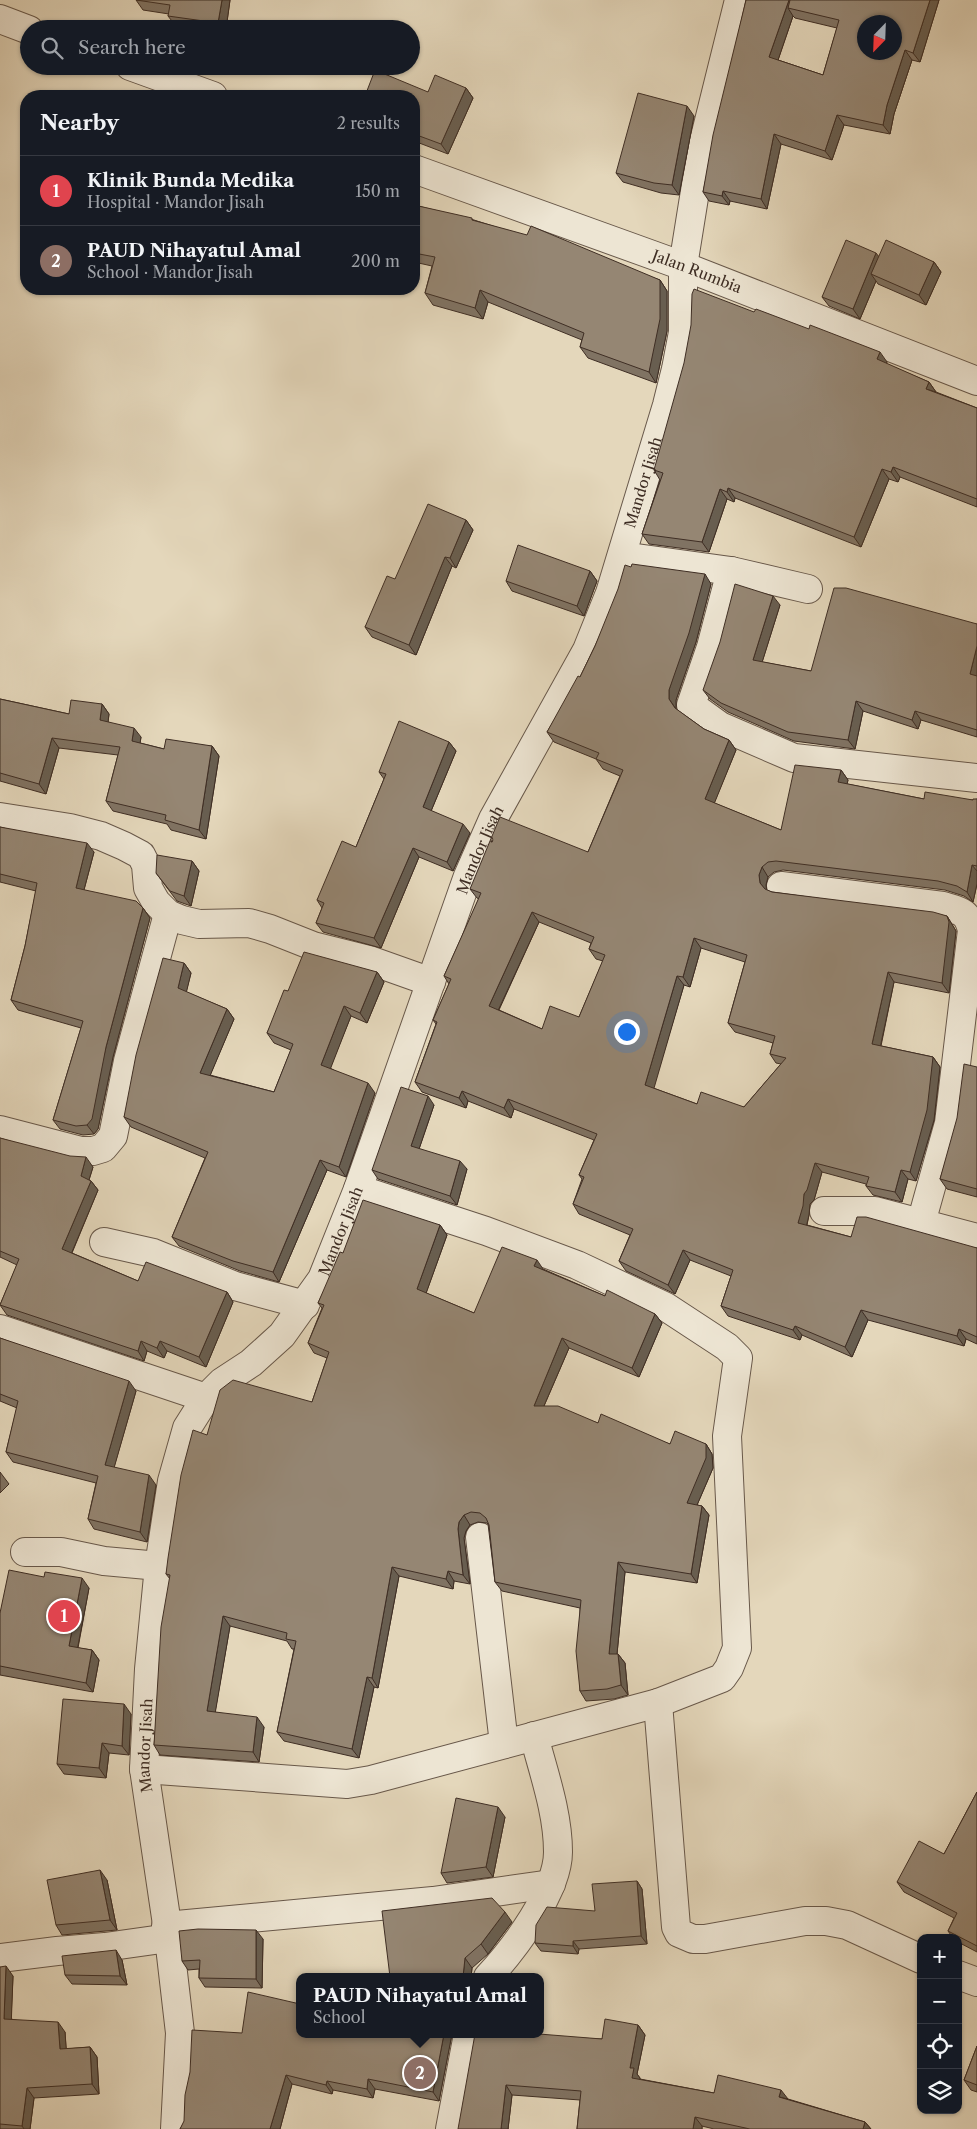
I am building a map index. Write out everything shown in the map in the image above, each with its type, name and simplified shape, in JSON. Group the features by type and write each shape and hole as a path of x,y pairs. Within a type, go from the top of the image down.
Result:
{"street":[{"name":"Mandor Jisah","path":"175,2129 180,2033 168,1932 144,1770 149,1669 160,1566 172,1481 187,1428 206,1398 222,1382 251,1363 282,1335 322,1279 358,1189 468,876 493,819 587,650 610,593 667,405 676,369 682,332 683,266 704,141 739,0"},
{"path":"0,19 20,27"},
{"path":"155,75 196,90"},
{"name":"Jalan Rumbia","path":"420,171 683,266 977,381"},
{"path":"622,556 731,571 808,589"},
{"path":"731,571 711,647 691,705 704,716 720,726 794,758 977,778"},
{"path":"0,817 70,828 101,836 133,850 141,855 146,866 148,888 156,902 168,914 182,920 199,924 249,923 313,946 369,960 431,982"},
{"path":"782,886 943,906 959,910 968,916 972,930 949,1122 922,1223"},
{"path":"0,1130 81,1151 93,1151 103,1148 112,1136 128,1061 168,914"},
{"path":"144,1770 347,1784 371,1780 658,1702 722,1678 730,1668 737,1648 727,1436 738,1358 727,1347 666,1307 577,1265 486,1231 358,1189"},
{"path":"824,1211 875,1211 977,1238"},
{"path":"104,1242 153,1253 235,1286 305,1305"},
{"path":"0,1329 206,1398"},
{"path":"480,1537 504,1744"},
{"path":"25,1552 61,1552 104,1562 160,1566"},
{"path":"658,1702 676,1927 679,1933 693,1939 705,1939 805,1921 826,1921 847,1925 917,1957"},
{"path":"491,1973 526,1930 551,1884 558,1854 555,1817 534,1736"},
{"path":"0,1958 105,1947 168,1932 433,1901 551,1884"},
{"path":"962,1976 977,1982"},
{"path":"450,2129 467,2038"}],"building":[{"path":"136,0 222,0 219,20 197,20 168,16 170,5"},
{"path":"746,0 789,0 769,57 823,75 839,20 788,8 790,0 930,0 913,53 905,50 902,59 902,15 857,15 857,60 902,60 887,105 883,125 837,115 825,151 774,134 761,199 723,191 722,196 703,192 713,135"},
{"path":"373,75 387,75 428,92 435,75 466,88 441,144 420,136 420,90 367,90"},
{"path":"638,93 687,106 672,185 654,183 616,173"},
{"path":"420,206 472,218 472,220 527,235 531,226 660,280 660,319 649,372 580,347 584,333 480,290 475,308 425,293 435,257 420,254"},
{"path":"846,240 876,253 853,309 822,297"},
{"path":"886,240 934,262 919,295 871,274"},
{"path":"694,289 754,312 756,309 809,329 810,325 880,352 877,359 929,382 926,389 977,408 977,499 893,467 891,472 882,469 854,537 728,488 727,492 720,489 702,542 642,534 663,473 654,470 684,363 691,325 692,294"},
{"path":"428,504 466,520 450,558 445,557 409,645 365,627 387,576 395,579"},
{"path":"518,545 590,571 577,606 506,581"},
{"path":"632,564 705,574 689,633 669,690 669,699 675,708 704,729 729,740 705,799 781,830 795,765 841,770 838,782 924,799 925,792 973,800 977,799 977,866 972,865 967,892 957,886 938,881 776,861 768,862 762,867 759,875 760,883 765,889 772,892 933,912 947,916 949,922 942,983 888,972 872,1044 933,1057 927,1110 910,1172 901,1170 895,1192 866,1186 869,1177 815,1163 804,1194 798,1223 851,1237 857,1217 866,1217 977,1248 977,1337 959,1329 957,1336 861,1310 845,1347 795,1326 793,1330 721,1306 733,1270 683,1250 668,1285 619,1261 633,1229 573,1204 584,1177 579,1175 597,1134 508,1099 504,1108 462,1091 459,1098 415,1082 437,1022 433,1020 451,979 444,976 481,893 470,889 500,817 588,852 623,770 596,759 599,753 547,732 578,676 580,677 595,646 618,589 625,565 631,567","holes":["532,912 594,937 589,949 605,955 579,1017 550,1006 542,1029 489,1006","694,938 747,955 728,1023 775,1036 770,1054 786,1058 744,1107 701,1092 697,1104 645,1085 677,976 683,977"]},
{"path":"735,584 773,596 753,660 811,671 834,588 846,588 977,624 977,646 970,674 977,676 977,730 915,711 912,720 856,701 848,740 788,732 721,703 703,690 720,642"},
{"path":"0,699 69,714 71,700 102,704 100,720 134,728 132,741 164,749 166,739 212,746 199,830 165,820 166,815 106,801 120,747 52,738 39,784 0,773"},
{"path":"399,721 449,742 423,807 463,824 447,862 413,848 374,938 316,923 324,903 317,900 342,841 356,847 386,774 379,772"},
{"path":"0,827 87,843 76,888 136,901 143,908 106,1047 92,1119 87,1125 76,1126 53,1120 83,1021 11,1000 25,946 37,883 0,874"},
{"path":"157,855 192,861 184,896 170,891 156,873"},
{"path":"304,952 377,972 360,1013 344,1006 321,1065 368,1083 339,1167 320,1160 273,1272 233,1261 172,1237 208,1152 124,1117 136,1055 163,958 184,963 178,988 227,1009 200,1073 274,1092 293,1044 267,1033 284,990 288,991"},
{"path":"964,1064 977,1067 977,1189 940,1179 957,1118"},
{"path":"401,1087 428,1096 411,1146 460,1161 450,1196 372,1170"},
{"path":"0,1138 70,1156 86,1157 81,1176 91,1181 62,1249 138,1281 146,1262 227,1292 199,1357 160,1341 157,1348 141,1341 138,1351 0,1305 19,1259 0,1251"},
{"path":"363,1200 440,1225 417,1289 474,1313 502,1247 537,1260 534,1266 605,1296 607,1290 655,1314 632,1368 562,1338 534,1406 558,1406 598,1423 601,1414 670,1444 675,1431 706,1444 706,1458 687,1503 702,1506 691,1574 618,1562 609,1654 618,1654 621,1685 607,1689 580,1691 576,1651 581,1600 495,1582 489,1525 486,1518 480,1513 471,1512 464,1515 459,1522 458,1529 463,1575 448,1571 446,1579 392,1567 372,1678 367,1677 352,1749 277,1732 296,1641 286,1639 287,1633 223,1616 207,1711 257,1717 253,1752 154,1745 161,1627 170,1575 166,1574 181,1475 193,1430 207,1435 220,1390 233,1380 312,1402 329,1352 308,1343 324,1305 318,1303 340,1252 343,1253"},
{"path":"0,1338 129,1381 105,1465 149,1475 140,1532 88,1519 98,1476 6,1452 18,1401 0,1394"},
{"path":"9,1570 44,1577 45,1572 82,1578 69,1646 92,1650 86,1683 0,1666 0,1613"},
{"path":"63,1699 124,1704 122,1746 102,1743 99,1768 57,1764"},
{"path":"977,1792 977,1946 962,1938 962,1934 954,1934 948,1931 957,1913 897,1882 919,1841 944,1854"},
{"path":"456,1798 498,1807 486,1867 441,1873"},
{"path":"100,1870 110,1920 56,1925 47,1880"},
{"path":"637,1881 641,1936 573,1941 573,1946 535,1943 536,1925 547,1907 595,1911 592,1884"},
{"path":"492,1898 505,1912 481,1944 465,1958 463,1973 390,1973 382,1911"},
{"path":"198,1929 256,1930 256,1979 199,1978 200,1960 182,1961 179,1931"},
{"path":"116,1950 120,1976 65,1975 62,1956"},
{"path":"6,1966 4,2019 58,2022 60,2049 90,2047 92,2084 27,2088 22,2126 0,2124 0,1967"},
{"path":"248,1992 296,2003 296,2038 443,2038 433,2092 368,2079 367,2089 327,2081 326,2085 286,2075 270,2129 180,2129 184,2121 185,2095 190,2072 192,2030 242,2033"},
{"path":"605,2019 638,2025 630,2068 634,2068 632,2078 714,2093 718,2075 781,2090 779,2097 865,2122 863,2129 750,2129 695,2117 693,2129 577,2129 581,2091 506,2085 501,2129 458,2129 474,2038 544,2038 544,2034 602,2039"},
{"path":"977,2046 977,2085 964,2080"}],"place":[{"name":"Klinik Bunda Medika","path":"64,1616"},
{"name":"PAUD Nihayatul Amal","path":"420,2073"}]}
